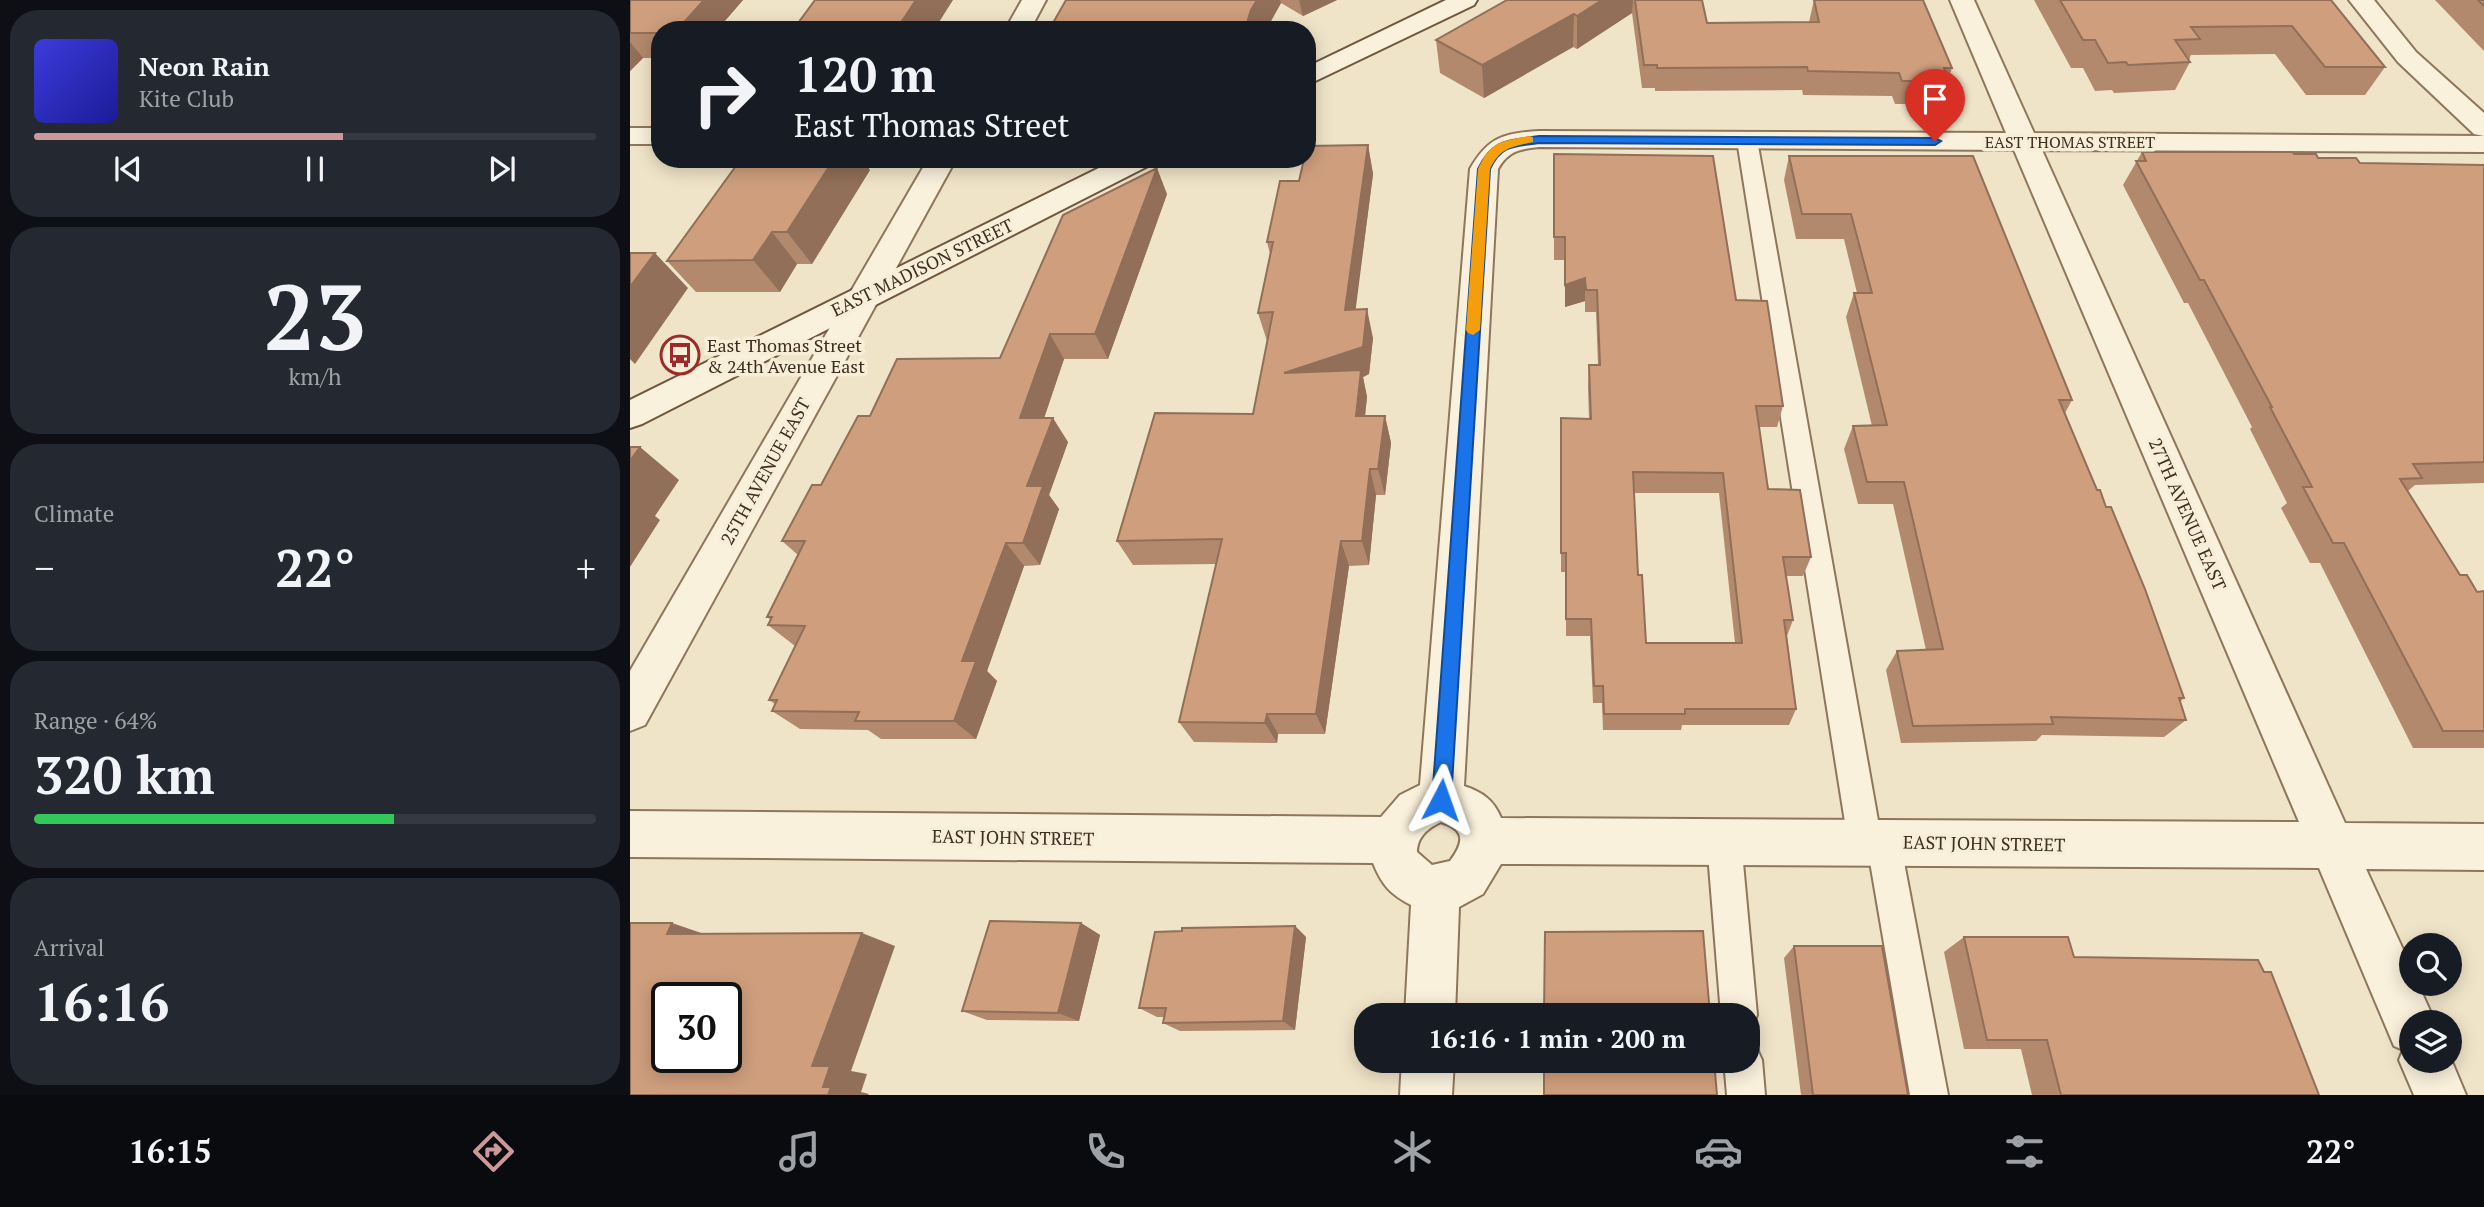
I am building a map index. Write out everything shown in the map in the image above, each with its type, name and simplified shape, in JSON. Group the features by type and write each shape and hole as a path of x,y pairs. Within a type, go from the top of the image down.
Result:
{"street":[{"path":"1022,21 1034,0"},
{"path":"1316,73 1465,0"},
{"name":"27TH AVENUE EAST","path":"1962,0 2404,1010"},
{"path":"2361,0 2407,57 2484,128"},
{"name":"EAST THOMAS STREET","path":"1441,800 1484,169 1492,153 1501,146 1539,139 2484,144"},
{"name":"25TH AVENUE EAST","path":"630,710 937,168"},
{"name":"EAST MADISON STREET","path":"630,415 1122,168"},
{"path":"1441,800 1456,802 1469,808 1479,819 1484,841 1479,864 1469,876 1457,884 1436,888 1415,883 1404,874 1397,862 1396,841 1403,821 1413,810 1426,803 1441,800"},
{"name":"EAST JOHN STREET","path":"630,834 1396,841"},
{"name":"EAST JOHN STREET","path":"1484,841 1874,841 2484,847"},
{"path":"1431,1003 1436,888"},
{"path":"1426,1095 1427,1073"},
{"path":"2431,1073 2440,1095"}],"lane":[{"path":"1747,140 1874,841 1929,1095"},
{"path":"1724,841 1738,1003"},
{"path":"1744,1073 1746,1095"}],"building":[{"path":"630,0 704,0 685,21 651,21 651,33 630,33"},
{"path":"815,0 916,0 902,21 800,21"},
{"path":"1066,0 1257,0 1248,21 1054,21"},
{"path":"1507,0 1602,0 1577,16 1574,14 1482,65 1436,40"},
{"path":"1635,0 1702,0 1707,23 1819,22 1814,0 1923,0 1952,68 1944,68 1948,81 1902,81 1899,73 1808,71 1807,67 1657,68 1657,65 1644,65"},
{"path":"2060,0 2331,0 2385,67 2325,67 2292,26 2191,27 2200,39 2175,40 2190,62 2128,65 2126,62 2108,63 2095,40 2083,40"},
{"path":"1368,145 1345,310 1367,309 1363,347 1284,373 1361,370 1356,416 1385,416 1378,469 1370,469 1362,541 1341,541 1316,714 1267,714 1265,723 1179,722 1222,539 1117,541 1155,413 1253,414 1273,312 1258,313 1273,242 1267,242 1280,181 1299,181 1302,168 1316,168 1316,146"},
{"path":"2142,152 2292,152 2316,154 2318,158 2356,158 2360,163 2484,165 2484,462 2413,464 2422,478 2400,479 2460,575 2467,575 2477,592 2484,591 2484,731 2443,731 2344,543 2333,543 2303,487 2312,487 2204,280 2200,280 2136,161 2146,161"},
{"path":"1554,154 1713,156 1736,300 1767,301 1783,406 1756,406 1768,489 1800,490 1811,557 1783,557 1793,620 1784,620 1796,709 1685,709 1685,714 1604,714 1603,686 1594,686 1591,619 1566,619 1566,553 1561,553 1561,418 1591,419 1589,365 1600,365 1597,290 1586,290 1585,278 1565,285 1565,237 1554,237","holes":["1633,472 1723,473 1742,643 1646,643 1642,575 1638,575"]},
{"path":"1789,156 1973,156 2072,400 2059,400 2097,490 2100,490 2106,507 2111,507 2145,589 2184,698 2179,698 2186,720 2051,717 2053,724 1913,726 1897,651 1943,649 1904,482 1867,482 1853,426 1887,425 1854,293 1872,293 1851,214 1802,214"},
{"path":"734,168 828,168 787,232 772,232 753,260 667,261"},
{"path":"1157,168 1095,334 1050,334 1020,418 1053,418 1027,486 1043,486 1023,543 1006,543 962,661 976,661 954,721 855,721 859,712 772,711 777,700 769,700 805,626 768,625 772,617 767,617 805,541 782,541 812,485 821,485 858,416 870,416 897,359 1000,358 1063,215"},
{"path":"630,253 655,253 630,287"},
{"path":"630,447 640,447 630,461"},
{"path":"990,921 1081,923 1058,1013 962,1011"},
{"path":"630,923 672,923 667,934 862,933 812,1066 830,1066 823,1087 831,1087 828,1095 630,1095"},
{"path":"1295,926 1283,1021 1163,1023 1166,1008 1139,1008 1155,932 1182,931 1182,928"},
{"path":"1703,931 1709,1003 1544,1003 1545,932"},
{"path":"1964,937 2068,937 2074,957 2258,960 2264,972 2271,972 2319,1095 2061,1095 2047,1040 1987,1040"},
{"path":"1794,946 1882,946 1908,1095 1813,1095"},
{"path":"1544,1073 1715,1073 1717,1095 1544,1095"}],"slow traffic":[{"path":"1473,330 1484,169 1492,153 1501,146 1529,140"}],"place":[{"name":"East Thomas Street & 24th Avenue East","path":"680,355"}],"route":[{"path":"1441,800 1484,169 1492,153 1501,146 1539,139 1935,141"}]}
